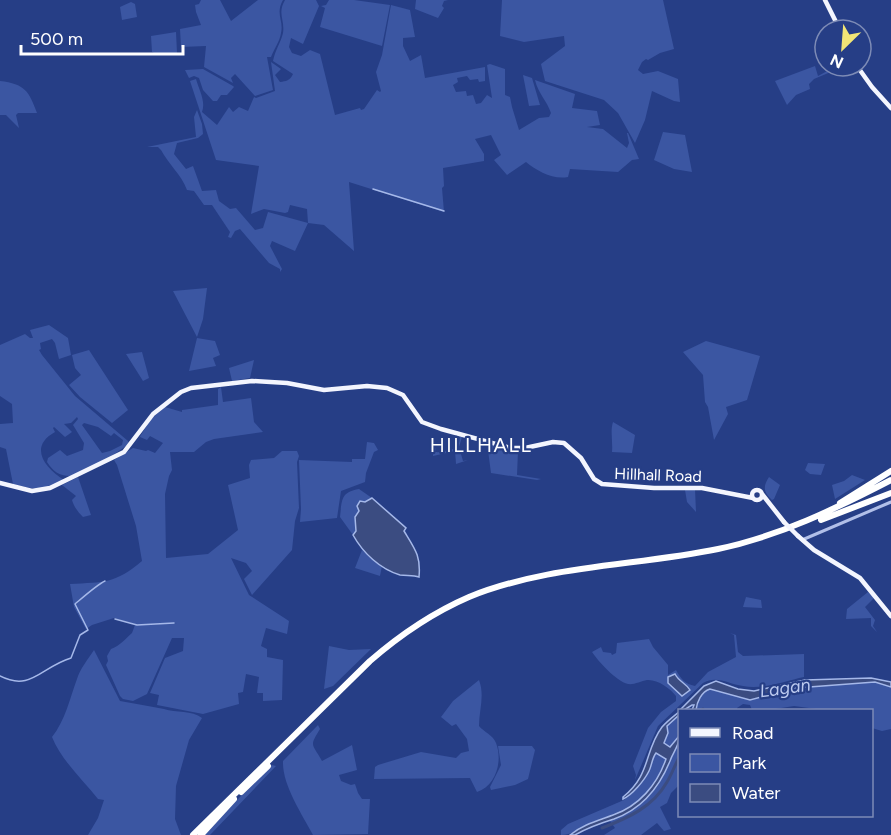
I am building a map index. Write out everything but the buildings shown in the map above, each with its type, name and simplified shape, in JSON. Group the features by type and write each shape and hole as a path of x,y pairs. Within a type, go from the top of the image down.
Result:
{"highway":[{"path":"820,518 891,471"},
{"path":"195,835 380,657 419,628 463,604 497,591 528,583 730,550 781,535 891,482"},
{"path":"195,835 370,661 408,631 455,603 498,587 539,577 699,553 734,545 776,533 891,493"}],"main road":[{"path":"825,0 834,18"},
{"path":"866,78 891,108"},
{"name":"Hillhall Road","path":"0,483 32,491 50,488 124,452 153,414 183,391 191,388 252,381 287,383 324,390 367,386 387,388 403,394 421,421 441,429 511,448 555,441 564,443 581,458 594,479 602,484 654,488 702,488 767,502"},
{"path":"746,496 757,490 762,494 800,538 814,550 860,578 891,616"},
{"path":"753,492 755,499 761,497 762,494"}],"street":[{"path":"800,538 891,502"}],"green space":[{"path":"201,0 220,0 231,21 258,0 283,0 280,9 282,29 271,57 267,57 273,90 255,96 235,74 231,78 233,83 204,67 206,46 181,47 180,29 201,25 195,5"},
{"path":"285,0 316,0 319,6 303,44 291,38 289,47 292,53 301,56 310,50 320,54 335,115 364,109 377,90 381,91 376,72 382,55 391,5 410,10 415,37 403,38 403,46 410,61 421,55 425,78 485,67 485,81 470,80 467,76 457,78 458,82 453,85 456,92 466,91 467,96 473,95 476,104 481,103 487,95 492,98 487,65 505,69 505,95 510,97 519,130 539,118 549,117 551,113 535,80 575,94 572,108 597,111 600,125 587,127 603,129 627,148 628,133 639,159 632,160 618,172 570,169 568,177 562,178 546,174 526,162 507,175 494,160 501,155 491,135 475,139 484,154 484,161 443,168 444,212 349,182 354,251 324,225 308,223 307,209 290,205 288,212 285,213 264,209 251,214 259,166 216,160 190,81 196,79 203,100 202,112 217,125 229,107 233,112 239,107 248,111 254,97 275,91 271,62 281,69 275,75 280,82 286,81 293,74 273,61 283,33 281,13"},
{"path":"329,0 354,0 390,5 382,46 320,27 325,8 321,6 326,5"},
{"path":"416,0 448,0 444,1 442,6 444,8 438,18 415,9"},
{"path":"502,0 663,0 674,49 646,59 638,70 643,74 658,71 678,79 680,102 652,91 645,120 635,143 618,113 604,100 545,81 541,64 565,46 564,36 524,42 500,36"},
{"path":"131,2 135,4 137,17 122,20 120,7"},
{"path":"176,32 177,53 158,55 152,52 151,36"},
{"path":"813,67 813,78 816,78 809,84 810,89 796,95 787,105 775,81"},
{"path":"203,69 234,87 227,95 221,95 217,101 213,101 203,90 199,78 194,76 189,78 185,70"},
{"path":"523,75 532,78 540,105 529,106"},
{"path":"0,81 21,87 34,105 37,113 18,113 16,115 19,128 6,115 0,115"},
{"path":"197,110 203,134 198,138 177,143 174,154 186,169 193,166 202,191 216,190 219,201 230,209 236,208 255,230 263,228 268,212 308,223 295,251 272,241 270,246 282,269 280,272 280,269 269,263 240,229 235,231 231,238 228,237 230,232 212,205 204,205 194,191 187,190 182,179 158,147 147,147 196,137 194,117"},
{"path":"663,132 685,135 692,172 674,169 654,160"},
{"path":"207,288 203,319 197,337 173,291"},
{"path":"49,325 68,338 71,355 59,359 52,339 40,343 41,349 39,350 75,396 129,443 110,457 82,472 70,476 63,475 52,468 47,462 48,458 60,450 67,456 83,450 84,443 73,425 77,417 71,423 64,424 72,432 65,437 54,427 55,432 42,444 42,457 51,470 64,480 38,488 13,484 6,449 0,447 0,424 13,423 12,404 0,396 0,345 25,334 33,338 30,330","holes":["84,423 98,427 111,436 114,433 123,440 122,445 102,453 82,425"]},
{"path":"197,338 215,341 220,355 213,358 216,366 189,371"},
{"path":"706,341 760,356 747,400 726,407 728,414 714,440 705,402 703,375 683,352"},
{"path":"89,350 128,410 112,423 69,385 81,375 75,368 72,355"},
{"path":"142,352 149,378 143,381 126,354"},
{"path":"254,360 250,378 232,381 229,368"},
{"path":"221,387 223,402 251,398 254,422 263,432 214,439 206,442 194,452 170,452 172,470 165,494 166,558 208,554 238,530 228,485 250,478 251,460 274,458 282,451 297,451 299,456 297,462 299,508 295,521 292,550 252,595 244,579 252,571 246,563 231,558 249,595 289,621 287,634 266,628 261,646 267,649 267,657 283,660 282,700 263,701 263,693 257,693 259,677 246,674 243,692 238,693 239,704 203,714 157,705 159,695 150,693 165,658 183,651 184,638 172,638 147,694 133,701 123,699 106,665 107,656 111,649 132,633 135,625 138,625 114,618 86,629 74,607 70,584 92,583 116,578 142,561 136,526 114,460 133,448 155,453 163,443 150,436 147,440 140,437 134,446 151,419 165,407 182,412 182,410 218,405 218,389"},
{"path":"613,422 635,435 632,453 612,452"},
{"path":"460,437 462,437 459,447 463,461 468,460 456,464 455,451 433,456 433,449 436,448 435,452 458,449"},
{"path":"367,442 374,443 378,450 374,452 365,482 341,491 337,518 300,522 299,460 352,462 352,459 365,459"},
{"path":"487,443 518,451 517,475 541,479 491,473"},
{"path":"808,463 825,464 821,475 810,474 805,470"},
{"path":"852,475 865,480 835,499 832,485"},
{"path":"78,477 91,515 83,517 72,500 76,496 62,485"},
{"path":"769,477 780,485 772,500 765,489"},
{"path":"359,489 372,498 358,512 355,521 356,532 353,535 340,517 341,506 348,492"},
{"path":"695,489 696,512 687,502 685,490"},
{"path":"362,550 382,566 380,576 355,568"},
{"path":"868,592 875,597 865,607 875,620 873,626 877,632 871,626 871,618 846,619 847,609"},
{"path":"746,597 761,600 762,608 743,607"},
{"path":"730,633 736,635 738,652 743,656 804,654 804,677 758,687 718,680 703,683 658,726 635,780 633,766 648,728 661,712 676,701 676,696 667,687 655,681 647,680 630,684 623,682 608,670 592,652 601,647 603,652 612,655 616,653 617,643 649,639 668,665 668,675 676,670 684,681 695,686 708,672 736,657 734,635","holes":["675,674 682,696 672,687 668,679"]},
{"path":"329,646 349,650 371,649 333,686 324,689"},
{"path":"94,650 120,701 189,713 202,718 189,740 176,786 175,819 181,835 88,835 98,818 104,800 98,799 73,770 52,737 64,717 80,672"},
{"path":"479,680 482,697 479,726 493,738 499,757 493,779 484,789 477,792 470,778 374,779 375,767 378,765 421,752 456,758 461,753 469,751 467,739 456,724 452,726 441,717 453,701"},
{"path":"875,682 891,687 891,729 882,731 873,728 873,709 816,709 794,706 752,709 750,705 743,704 737,709 696,709 704,692 710,689 751,700 796,688"},
{"path":"678,715 678,737 670,747 664,743 668,733 667,726"},
{"path":"318,725 320,729 313,745 322,761 352,745 357,770 339,775 341,781 351,785 355,784 362,799 370,799 368,834 313,835 294,799 286,780 283,761"},
{"path":"678,745 678,786 671,793 667,803 660,807 671,829 664,831 657,823 641,835 604,835 615,828 609,820 633,809 653,792 663,777"},
{"path":"498,746 532,746 535,750 528,779 515,785 491,790 490,787 501,765"},
{"path":"656,753 666,759 660,774 644,796 625,809 571,833 561,835 561,830 568,824 624,800 646,776"},
{"path":"272,765 276,766 210,835 202,835"}],"water":[{"path":"372,498 406,528 404,531 418,558 419,577 400,575 386,569 367,554 353,535 356,531 355,517 359,511 357,506 360,501 365,502"},
{"path":"675,674 690,690 682,696 668,683 668,677"},
{"name":"Lagan","path":"871,678 891,682 891,687 875,682 796,688 750,700 710,689 704,692 696,709 692,709 694,705 692,705 681,709 704,686 716,681 738,689 754,691 805,680"},
{"path":"678,713 678,716 667,726 668,733 664,743 670,747 678,737 678,742 666,771 655,789 633,810 624,815 570,835 585,826 622,811 646,793 658,777 666,759 656,753 644,779 623,799 643,772 656,736"}],"waterway":[{"path":"373,189 444,211"},
{"path":"0,676 11,680 28,680 71,658 80,635 88,630 75,604 105,581"},
{"path":"115,619 137,625 174,623"},
{"path":"602,828 630,816 655,798 667,782 678,760"}],"district":[{"name":"HILLHALL","path":"481,445"}]}
